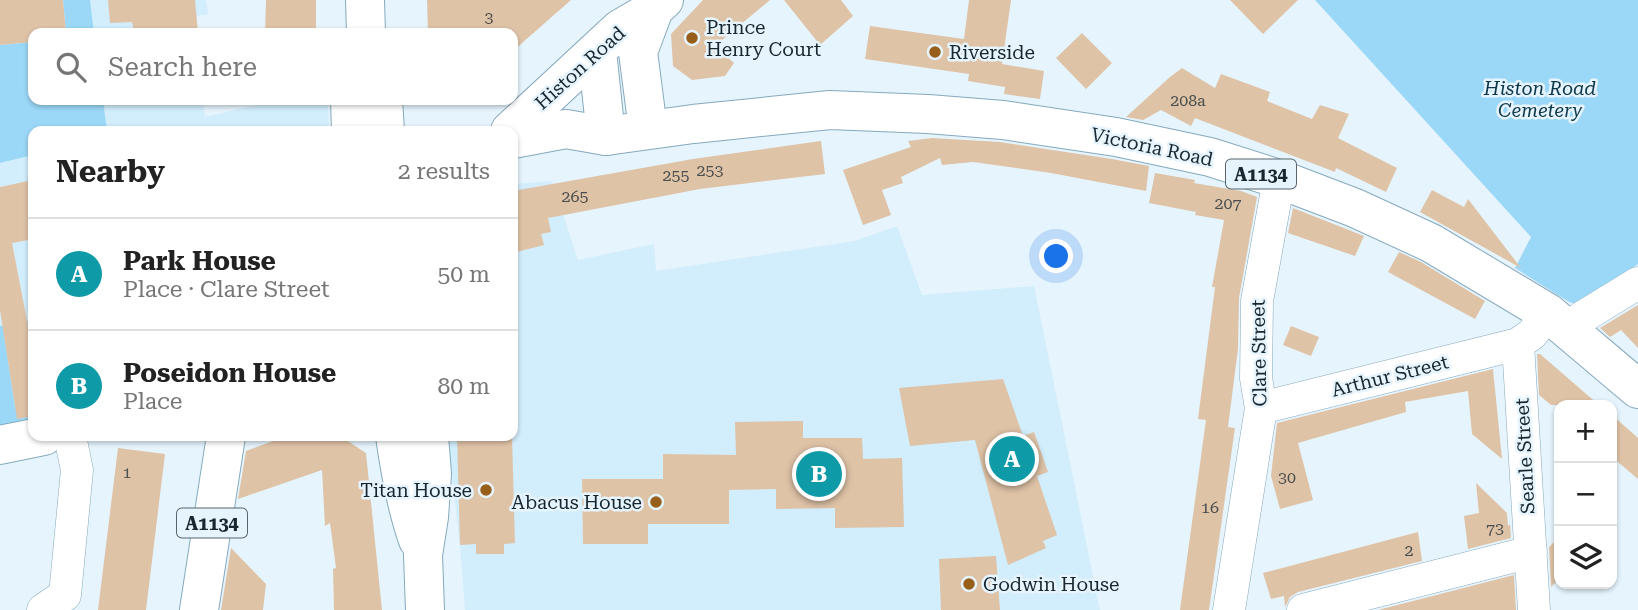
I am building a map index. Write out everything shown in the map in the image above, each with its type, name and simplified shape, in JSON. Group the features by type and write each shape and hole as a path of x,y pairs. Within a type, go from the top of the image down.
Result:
{"main road":[{"path":"365,0 366,28"},
{"name":"Histon Road","path":"515,126 620,29 659,4"},
{"name":"Histon Road","path":"648,129 638,52 659,4"},
{"path":"597,51 606,135"},
{"path":"350,105 351,126"},
{"path":"383,105 384,126"},
{"name":"Victoria Road","path":"518,138 566,129 606,135 830,110 1003,120 1116,137 1197,154 1279,179 1355,208 1431,243 1558,322 1638,389"},
{"name":"Victoria Road","path":"518,165 568,155 606,135"},
{"path":"0,445 28,439"},
{"name":"A1134","path":"199,610 225,441"},
{"path":"396,441 409,514 423,555"},
{"path":"425,610 423,555 432,474 429,441"}],"street":[{"name":"Clare Street","path":"1230,610 1261,408 1256,378 1256,301 1279,179"},
{"path":"1518,344 1558,322 1581,318 1638,282"},
{"name":"Arthur Street","path":"1261,408 1518,344"},
{"name":"Searle Street","path":"1518,344 1534,610"},
{"path":"43,610 65,595 77,470 71,441"},
{"path":"1303,610 1531,552"}],"shaded area":[{"path":"90,0 206,0 208,14 196,16 197,28 93,28"},
{"path":"104,105 204,105 205,117 257,105 328,105 329,126 106,126"},
{"path":"28,156 28,420 0,426 0,163"},
{"path":"552,181 578,260 654,244 656,271 855,241 897,226 922,295 1034,286 1100,610 465,610 448,441 518,441 518,184"}],"green space":[{"path":"63,0 90,0 93,28 66,28"},
{"name":"Histon Road Cemetery","path":"1315,0 1638,0 1638,264 1579,305 1569,302 1515,268 1531,237"},
{"path":"28,42 28,105 104,105 106,126 28,126 28,156 0,163 0,45"},
{"path":"28,321 28,332 4,335 15,407 28,406 28,420 0,426 0,326"}],"building":[{"path":"0,0 63,0 66,28 28,28 28,42 0,45"},
{"path":"108,0 195,0 198,28 133,28 132,22 110,23"},
{"path":"266,0 316,0 316,28 265,28"},
{"path":"427,0 571,0 518,47 518,28 428,28"},
{"name":"Prince Henry Court","path":"703,0 770,0 715,46 734,63 725,76 692,80 673,66 671,34"},
{"path":"784,0 841,0 853,16 820,45"},
{"name":"Riverside","path":"969,0 1011,0 1002,64 1044,71 1040,99 1004,94 1005,87 968,81 969,74 865,59 870,26 964,39"},
{"path":"1230,0 1298,0 1263,34"},
{"path":"1082,33 1112,63 1086,89 1056,58"},
{"path":"1182,68 1215,88 1221,74 1270,92 1267,101 1312,119 1320,105 1349,114 1338,138 1397,168 1386,192 1336,168 1335,172 1195,118 1191,126 1161,110 1143,120 1126,117"},
{"path":"932,138 1000,142 1149,166 1146,191 973,162 942,165 940,158 901,177 903,183 882,190 891,215 863,225 843,170 911,147 908,141"},
{"path":"821,141 825,174 700,189 548,218 551,232 541,234 544,245 518,252 518,190 693,159"},
{"path":"1155,173 1195,180 1194,183 1241,191 1257,197 1239,298 1238,349 1228,427 1235,428 1209,610 1180,610 1206,420 1198,419 1215,287 1212,287 1224,220 1149,203"},
{"path":"28,181 28,240 12,243 28,326 28,417 17,419 0,310 0,187"},
{"path":"1432,190 1464,207 1468,199 1521,268 1420,212"},
{"path":"1293,208 1364,236 1355,256 1288,233"},
{"path":"1399,252 1421,262 1485,301 1475,319 1388,272"},
{"path":"1638,305 1638,348 1621,330 1610,337 1600,328"},
{"path":"1291,326 1319,337 1311,356 1283,345"},
{"path":"1537,354 1593,400 1554,400 1554,405 1551,405 1539,395"},
{"path":"1493,369 1502,459 1472,434 1468,391 1405,402 1406,412 1298,443 1313,500 1280,509 1271,476 1277,423"},
{"path":"1003,379 1023,436 1034,432 1048,472 1037,476 1057,535 1043,541 1046,548 1008,565 975,440 910,446 899,388"},
{"path":"1617,419 1638,438 1638,479 1617,461"},
{"path":"803,421 803,438 862,438 863,459 902,458 904,527 835,528 835,508 776,509 776,489 729,490 729,524 648,524 648,544 583,544 582,479 663,479 663,454 736,455 735,422"},
{"path":"273,441 348,441 366,453 382,610 334,610 333,569 336,568 330,523 325,526 322,470 238,499 246,451"},
{"name":"Titan House","path":"457,441 512,441 515,543 504,544 504,554 476,554 476,544 460,545"},
{"path":"118,448 165,454 146,610 98,610"},
{"path":"1476,483 1507,513 1511,538 1468,549 1464,516 1479,513"},
{"path":"1418,532 1422,561 1298,592 1290,597 1285,607 1284,596 1271,599 1263,573"},
{"path":"1554,542 1554,584 1551,587 1549,547"},
{"path":"231,548 266,584 263,610 221,610"},
{"name":"Godwin House","path":"996,556 1000,610 941,610 939,559"},
{"path":"1514,575 1516,610 1378,610"}],"place":[{"name":"Prince Henry Court","path":"692,38"},
{"name":"Riverside","path":"935,52"},
{"name":"Park House","path":"1012,459"},
{"name":"Poseidon House","path":"819,474"},
{"name":"Titan House","path":"486,490"},
{"name":"Abacus House","path":"656,502"},
{"name":"Godwin House","path":"969,584"}]}
